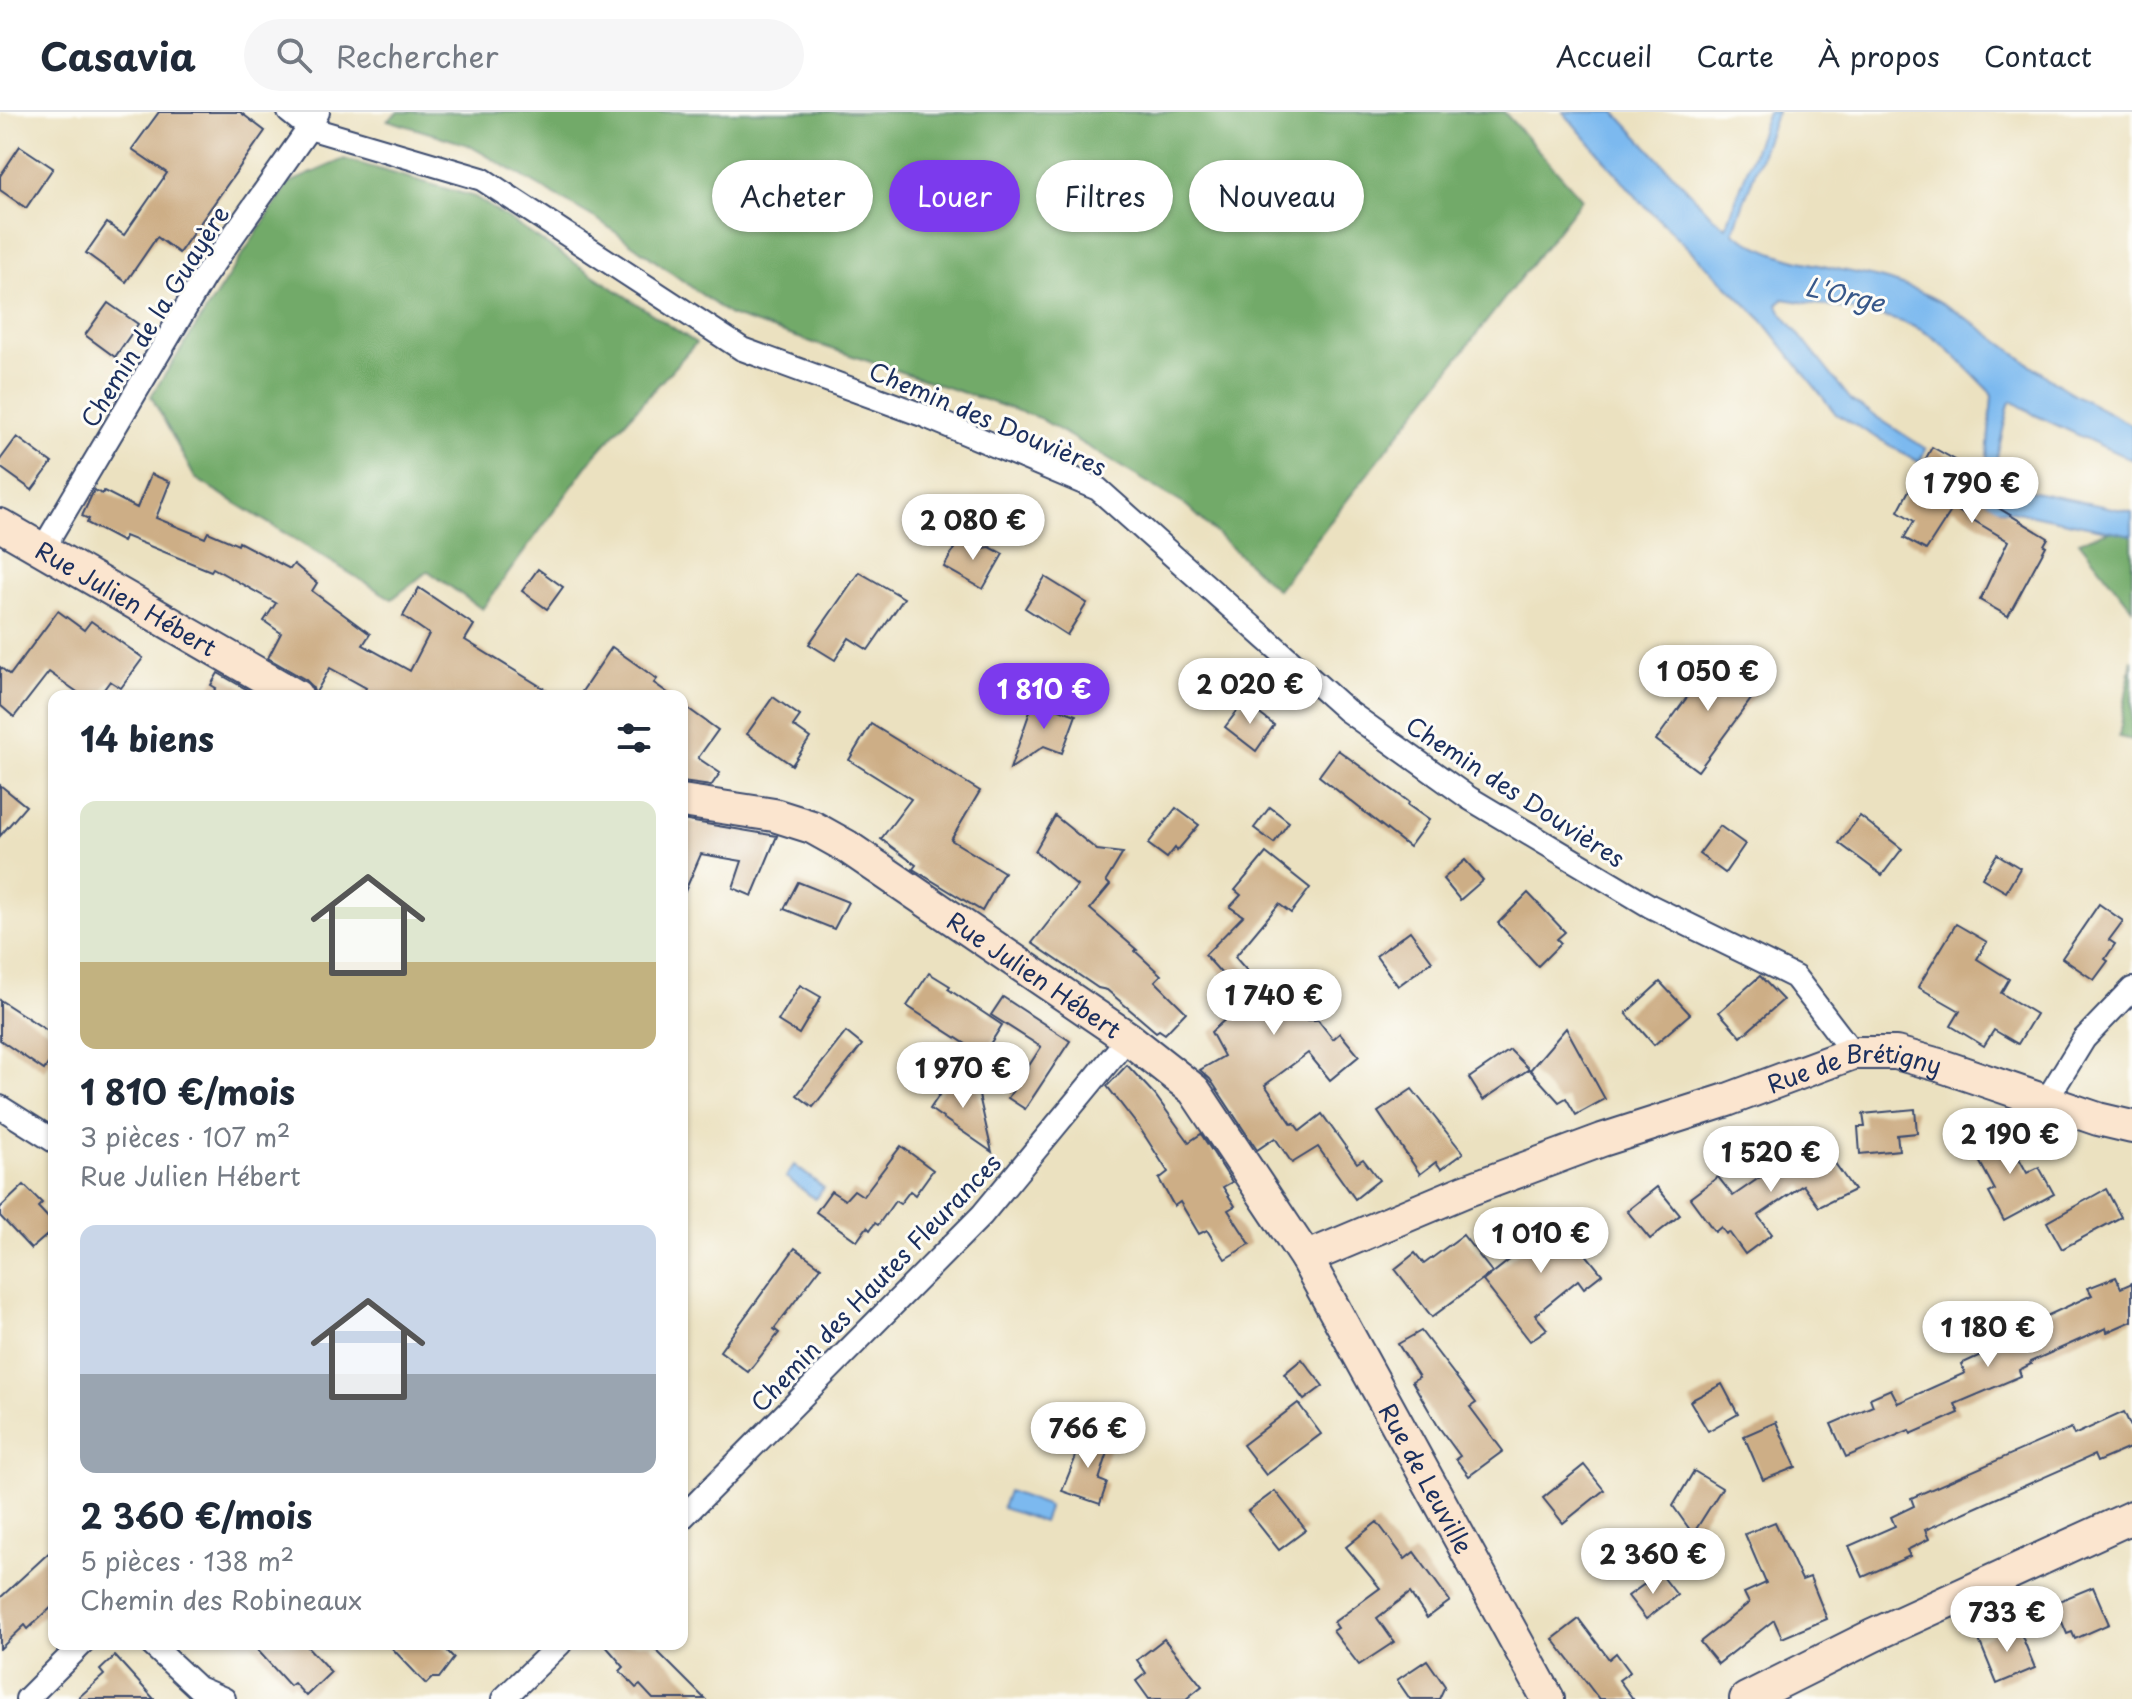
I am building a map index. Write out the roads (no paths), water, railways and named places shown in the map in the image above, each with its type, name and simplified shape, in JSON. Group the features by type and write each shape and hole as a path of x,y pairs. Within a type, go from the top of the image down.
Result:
{"street":[{"path":"289,112 313,120"},
{"name":"Chemin de la Guayère","path":"48,555 51,535 204,277 313,120"},
{"name":"Chemin des Douvières","path":"313,120 482,179 742,349 925,416 1098,489 1346,710 1469,798 1650,906 1795,977 1853,1053"},
{"name":"Rue Julien Hébert","path":"0,525 285,690"},
{"name":"Rue Julien Hébert","path":"688,802 774,815 812,827 846,846 1128,1038 1194,1090 1306,1258"},
{"path":"2046,1101 2084,1039 2132,989"},
{"name":"Chemin des Hautes Fleurances","path":"688,1512 982,1215 1128,1038"},
{"name":"Rue de Brétigny","path":"1306,1258 1465,1191 1853,1053 1896,1053 2098,1119 2132,1127"},
{"path":"0,1107 48,1137"},
{"name":"Rue de Leuville","path":"1306,1258 1548,1699"},
{"path":"1746,1699 1872,1636 2132,1517"},
{"path":"27,1699 76,1650"},
{"path":"157,1650 198,1688 224,1699"},
{"path":"503,1699 554,1650"}],"water":[{"name":"L'Orge","path":"1563,112 1615,112 1713,217 1726,227 1768,112 1777,112 1733,232 1779,255 1877,277 1925,294 1978,326 2062,387 2132,425 2132,460 2035,415 2012,401 1991,483 2132,512 2132,535 1997,508 1965,488 1972,475 1985,481 1992,396 1988,389 1946,347 1917,328 1869,313 1783,299 1778,305 1781,312 1852,401 1926,449 1919,462 1836,414 1763,321 1641,202"},
{"path":"794,1165 824,1188 815,1199 786,1177"},
{"path":"1008,1491 1049,1506 1043,1522 1002,1508"}]}
